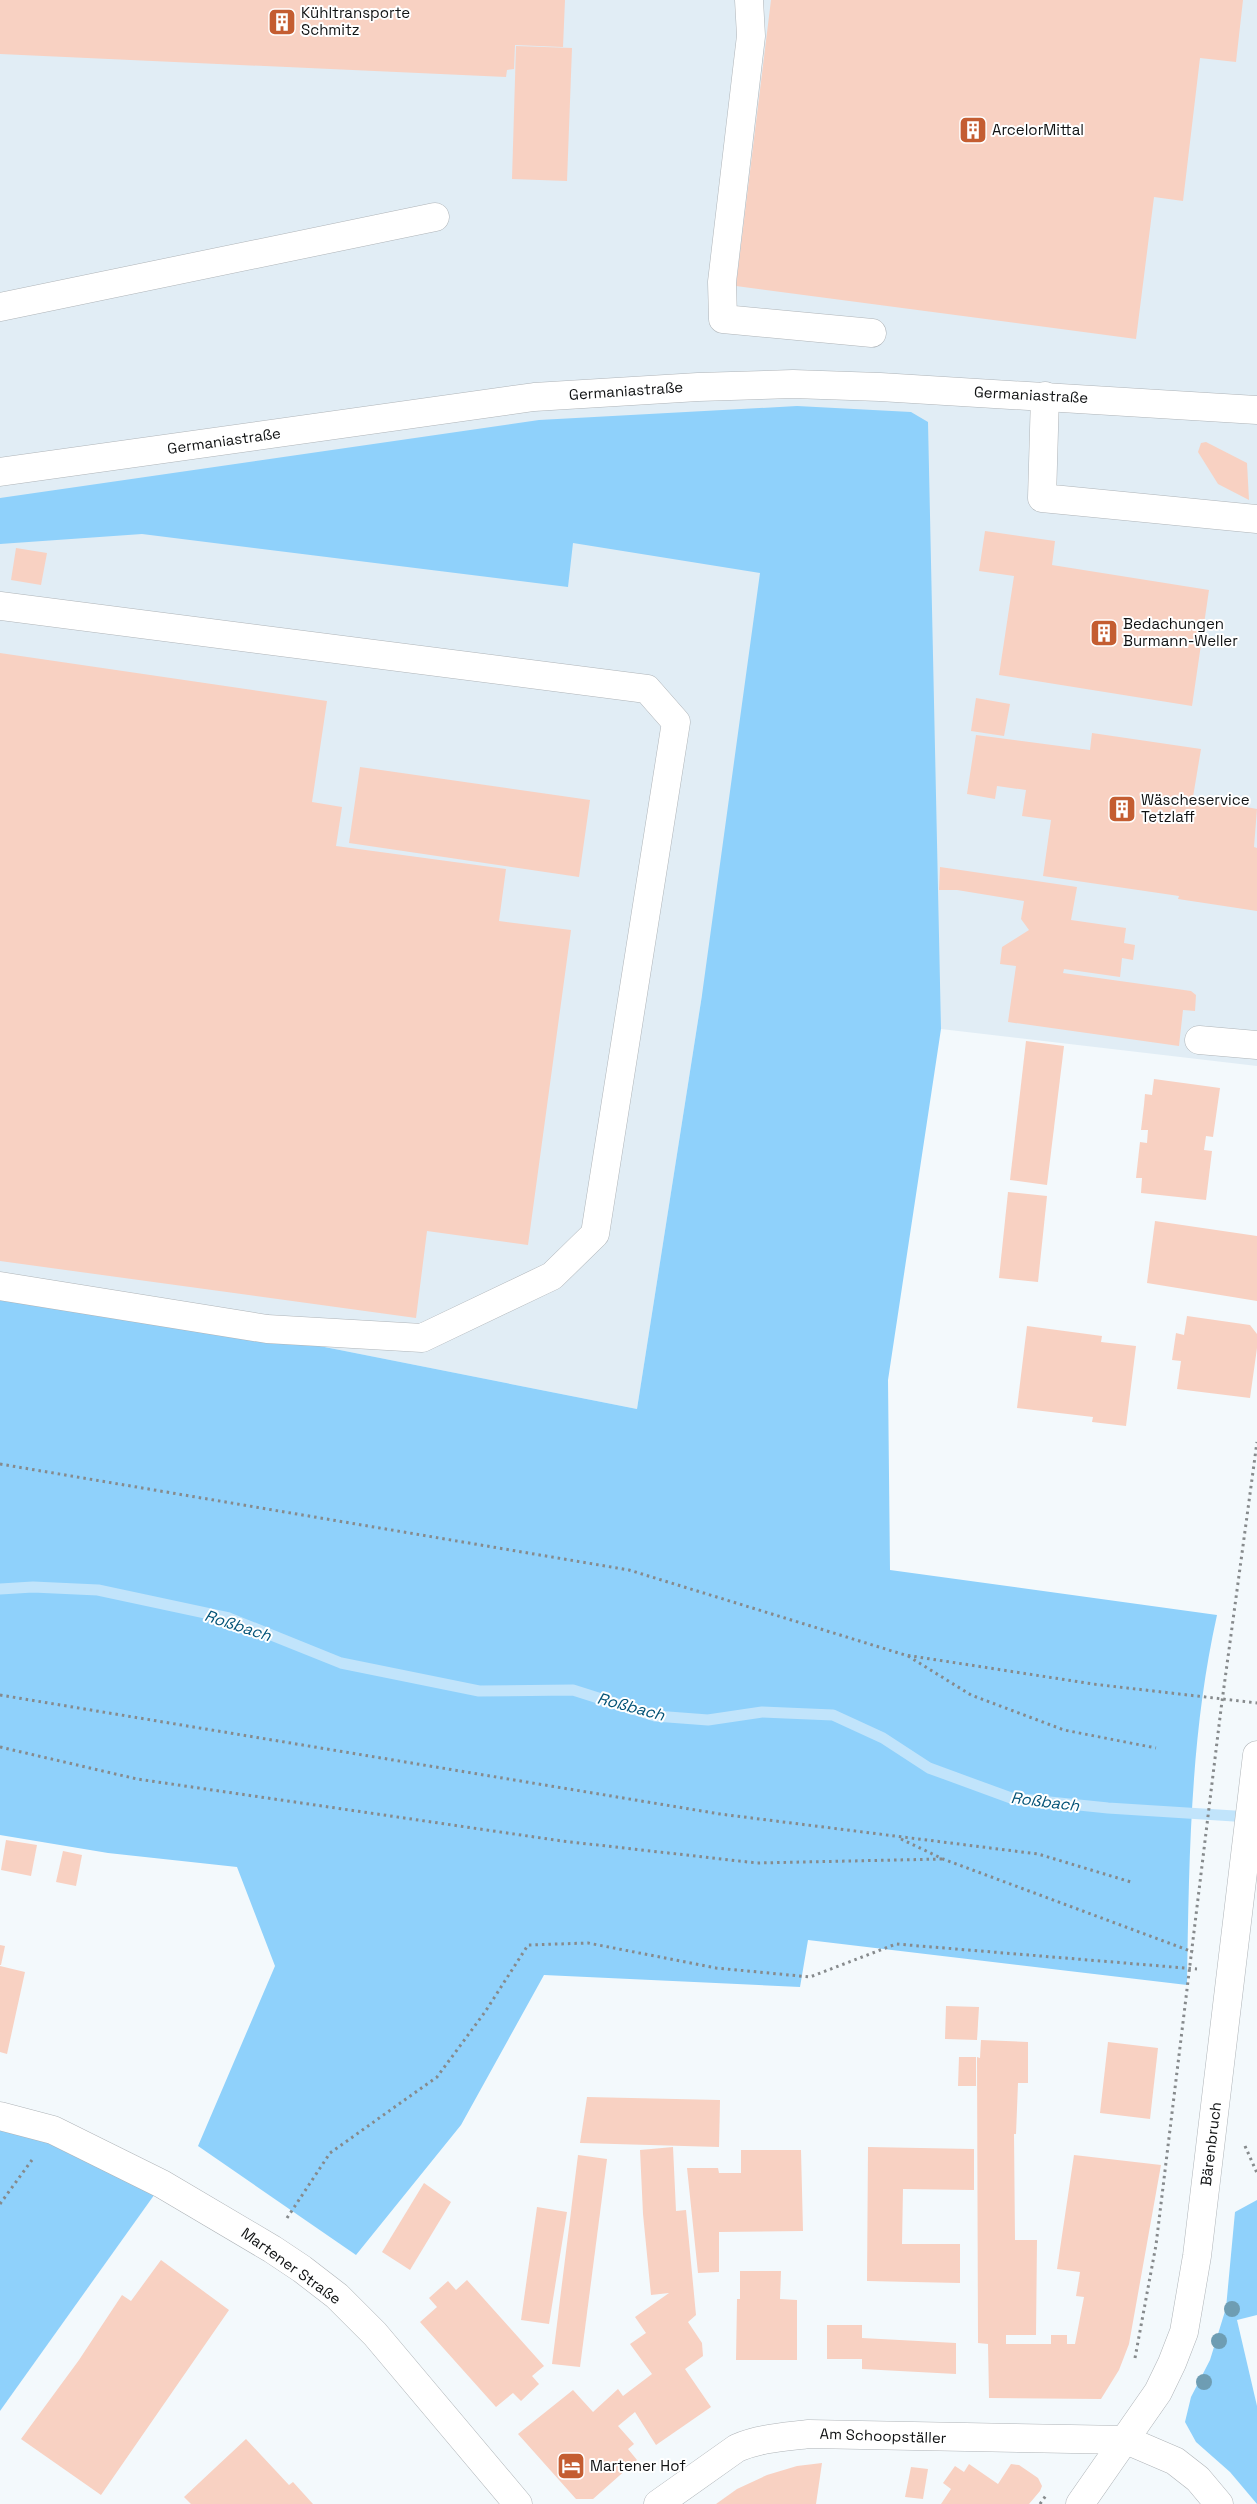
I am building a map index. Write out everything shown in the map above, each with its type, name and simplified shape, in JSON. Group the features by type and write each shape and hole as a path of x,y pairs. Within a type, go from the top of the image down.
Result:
{"street":[{"path":"749,0 751,36 722,282 723,319 872,333"},
{"path":"0,307 435,217"},
{"name":"Germaniastraße","path":"0,472 534,397 698,387 793,384 1045,396 1257,410"},
{"path":"1045,396 1042,498 1257,519"},
{"path":"0,606 647,689 676,722 595,1234 552,1276 422,1338 267,1329 0,1286"},
{"path":"1199,1040 1257,1045"},
{"name":"Bärenbruch","path":"1080,2504 1158,2392 1184,2332 1191,2300 1256,1762"},
{"name":"Martener Straße","path":"0,2116 53,2130 180,2193 272,2249 337,2296 375,2334 518,2504"},
{"name":"Am Schoopställer","path":"658,2504 738,2448 749,2443 772,2438 810,2434 1126,2440"},
{"path":"1126,2440 1176,2461 1198,2479 1219,2504"}],"path":[{"path":"1134,2366 1156,2245 1223,1699 1257,1442"},
{"path":"0,1464 629,1570 905,1655 1093,1684 1257,1703"},
{"path":"905,1655 971,1695 1064,1730 1156,1748"},
{"path":"0,1695 720,1814 898,1838 1038,1854 1131,1882"},
{"path":"0,1747 137,1780 562,1841 757,1863 944,1859"},
{"path":"898,1838 944,1859 1193,1952"},
{"path":"272,2249 290,2214 330,2153 437,2077 485,2012 528,1945 588,1943 716,1968 810,1977 896,1944 1191,1968"},
{"path":"1243,2140 1257,2174"},
{"path":"0,2204 33,2158"},
{"path":"1040,2504 1050,2490"}],"shaded area":[{"path":"0,0 1257,0 1257,1066 941,1029 702,995 637,1409 244,1331 0,1294"},
{"path":"797,406 911,412 928,422 941,1029 888,1380 890,1570 1217,1615 1201,1706 1196,1753 1190,1845 1187,1985 808,1940 800,1987 544,1975 461,2125 356,2255 198,2146 275,1966 237,1867 108,1853 0,1835 0,1294 244,1331 637,1409 702,995 760,573 573,543 568,587 142,534 0,544 0,498 539,420"},
{"path":"0,2116 162,2184 0,2411"},
{"path":"1257,2200 1257,2315 1237,2320 1257,2406 1257,2504 1230,2472 1196,2442 1185,2422 1191,2397 1210,2360 1226,2308 1235,2212"}],"building":[{"name":"Kühltransporte Schmitz","path":"0,0 565,0 563,47 515,45 514,69 507,70 506,77 0,54"},
{"name":"ArcelorMittal","path":"771,0 1243,0 1236,62 1200,58 1183,201 1154,197 1136,339 736,286"},
{"path":"516,46 572,48 567,181 512,179"},
{"path":"1206,442 1247,463 1249,500 1218,484 1198,452 1201,443"},
{"name":"Bedachungen Burmann-Weller","path":"985,531 1055,541 1052,565 1209,590 1192,706 999,675 1014,576 979,571"},
{"path":"16,548 47,553 41,585 11,580"},
{"path":"0,653 327,701 312,802 342,807 336,846 506,869 499,921 571,930 528,1245 427,1231 416,1318 0,1261"},
{"path":"976,698 1010,704 1004,736 971,731"},
{"path":"1092,733 1201,749 1193,797 1257,809 1254,847 1257,848 1257,911 1178,899 1179,896 1043,876 1051,820 1022,816 1026,790 997,786 995,799 967,794 976,735 1090,750"},
{"path":"360,767 590,800 579,877 349,843"},
{"path":"940,867 1077,887 1071,920 1126,928 1124,943 1135,945 1133,960 1122,958 1120,977 1064,969 1063,973 1191,991 1196,995 1195,1011 1183,1010 1179,1046 1008,1022 1016,966 1000,964 1002,947 1029,930 1021,919 1024,901 957,890 939,890"},
{"path":"1026,1041 1064,1046 1047,1185 1010,1180"},
{"path":"1154,1079 1220,1088 1213,1137 1206,1136 1204,1150 1212,1151 1206,1200 1141,1193 1142,1178 1136,1178 1140,1142 1147,1143 1148,1130 1141,1130 1145,1094 1152,1095"},
{"path":"1008,1192 1047,1196 1038,1282 999,1278"},
{"path":"1155,1221 1257,1236 1257,1301 1147,1283"},
{"path":"1187,1316 1250,1325 1257,1334 1257,1348 1250,1398 1177,1389 1181,1361 1172,1360 1176,1333 1184,1335"},
{"path":"1027,1326 1102,1336 1101,1342 1136,1346 1126,1426 1092,1422 1093,1417 1017,1408"},
{"path":"6,1840 37,1845 31,1876 1,1870"},
{"path":"63,1851 82,1855 76,1886 56,1882"},
{"path":"0,1945 5,1946 1,1965 0,1965"},
{"path":"0,1966 25,1972 7,2054 0,2052"},
{"path":"946,2006 979,2007 977,2040 945,2039"},
{"path":"981,2040 1028,2042 1028,2083 1018,2083 1016,2134 1014,2134 1015,2240 1037,2240 1036,2335 1006,2335 1006,2344 1051,2344 1051,2335 1067,2335 1067,2344 1075,2344 1084,2297 1076,2296 1080,2272 1057,2269 1074,2155 1161,2165 1129,2344 1119,2370 1101,2399 989,2398 988,2344 978,2343 977,2057 980,2058"},
{"path":"1108,2042 1158,2048 1150,2119 1100,2113"},
{"path":"959,2057 976,2057 976,2086 958,2086"},
{"path":"587,2097 720,2100 719,2147 580,2143"},
{"path":"673,2147 676,2211 686,2210 696,2315 688,2322 702,2343 703,2356 685,2369 711,2407 656,2445 635,2412 618,2426 634,2444 628,2449 637,2460 593,2499 576,2499 518,2434 573,2390 593,2412 618,2389 623,2396 652,2374 630,2344 646,2333 635,2317 669,2293 651,2295 643,2214 640,2150"},
{"path":"868,2147 974,2149 974,2190 903,2189 902,2244 960,2244 960,2283 867,2281"},
{"path":"741,2150 801,2150 803,2231 719,2232 719,2272 698,2273 687,2168 718,2168 719,2173 741,2173"},
{"path":"578,2155 607,2159 580,2367 552,2364"},
{"path":"424,2183 451,2202 410,2270 382,2252"},
{"path":"537,2207 567,2212 549,2324 521,2320"},
{"path":"161,2260 229,2310 101,2495 21,2439 79,2360 122,2295 131,2301"},
{"path":"740,2271 781,2271 780,2299 797,2300 797,2360 736,2360 737,2299 740,2299"},
{"path":"467,2280 544,2366 532,2376 539,2384 521,2401 513,2393 496,2407 420,2322 437,2307 429,2298 448,2281 456,2290"},
{"path":"827,2325 862,2325 862,2338 956,2343 956,2374 862,2369 862,2359 827,2359"},
{"path":"246,2439 289,2485 293,2482 313,2504 191,2504 184,2497"},
{"path":"822,2463 816,2504 716,2504 737,2489 767,2475 797,2466"},
{"path":"969,2464 998,2484 1011,2464 1019,2465 1038,2478 1042,2486 1029,2504 941,2504 951,2489 943,2483 955,2466 964,2472"},
{"path":"911,2467 928,2469 923,2499 905,2497"}],"waterway":[{"name":"Roßbach","path":"0,1589 33,1587 98,1590 229,1618 341,1663 479,1691 573,1690 655,1716 708,1720 762,1712 833,1715 883,1738 929,1768 1011,1798 1108,1808 1250,1817"}],"place":[{"name":"Kühltransporte Schmitz","path":"282,22"},
{"name":"ArcelorMittal","path":"973,130"},
{"name":"Bedachungen Burmann-Weller","path":"1104,633"},
{"name":"Wäscheservice Tetzlaff","path":"1122,809"},
{"name":"Martener Hof","path":"571,2466"}]}
